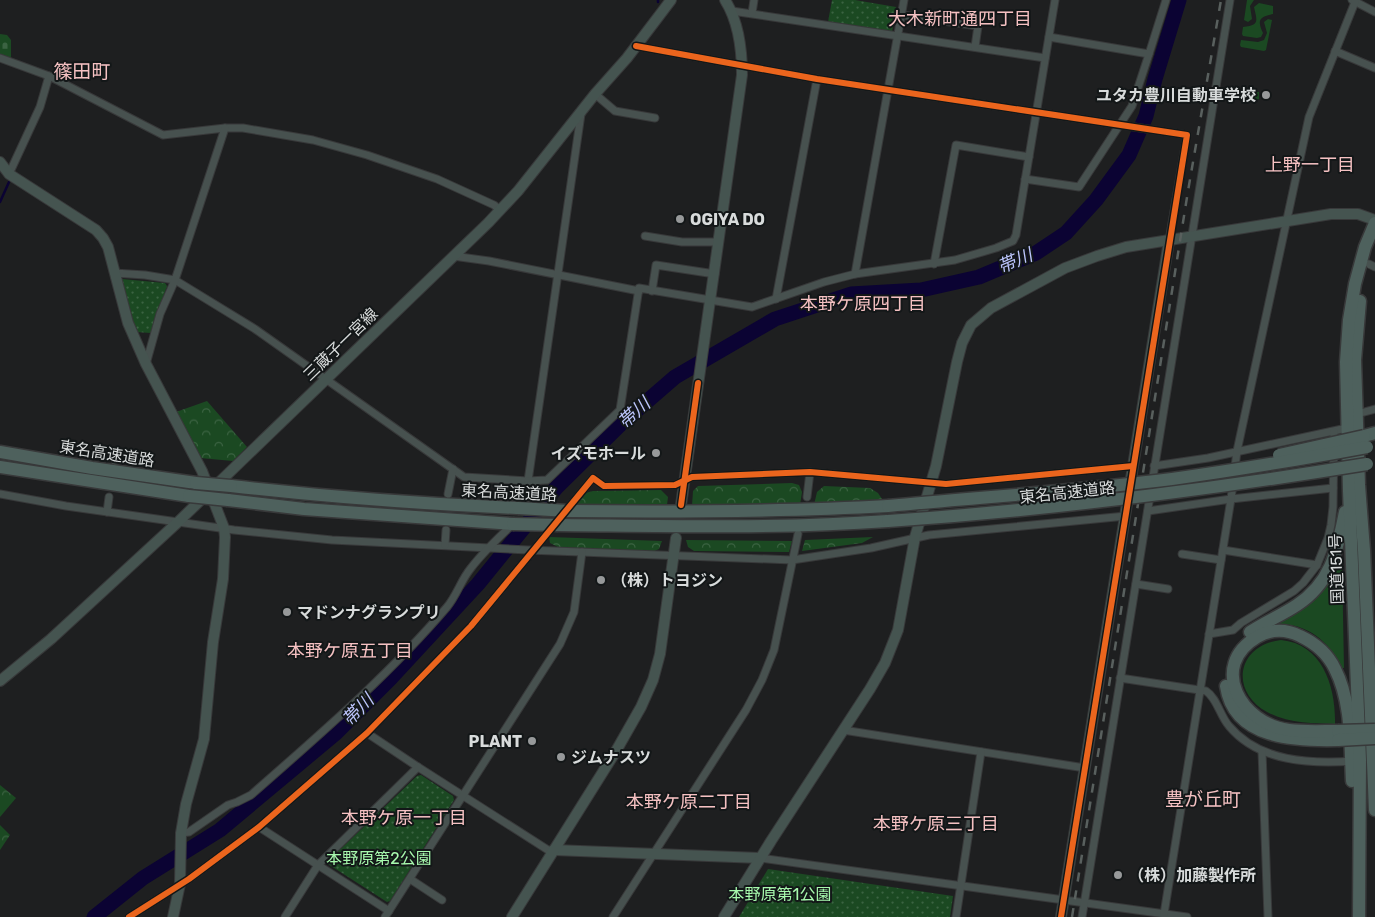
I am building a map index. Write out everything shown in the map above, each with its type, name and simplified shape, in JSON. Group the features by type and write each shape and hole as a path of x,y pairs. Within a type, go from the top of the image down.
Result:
{"highway":[{"name":"国道151号","path":"1355,761 1346,362 1349,320 1357,278 1365,247 1375,221"},
{"name":"国道151号","path":"1375,246 1372,266 1362,289 1355,360 1359,485 1364,550 1375,810"},
{"name":"東名高速道路","path":"0,452 196,483 322,496 568,511 704,512 888,506 1109,486 1171,479 1370,441"},
{"name":"東名高速道路","path":"0,467 189,496 304,509 513,524 711,527 835,525 988,514 1163,495 1371,463"},
{"path":"1349,491 1339,541 1330,568 1316,589 1307,598 1257,628 1241,640 1229,660 1226,682 1229,696 1236,710 1246,722 1283,738 1314,741 1375,730"},
{"path":"1364,550 1369,557 1375,599"},
{"path":"1359,917 1360,883 1355,761 1348,723 1342,689 1336,670 1321,650 1302,637 1282,630 1259,635 1242,649 1235,662 1235,690 1247,710 1258,718 1289,730 1338,736 1375,738"}],"street":[{"path":"663,0 663,11"},
{"name":"三蔵子一宮線","path":"0,681 51,639 178,522 500,210 636,46 671,0"},
{"path":"681,506 738,111 742,66 740,40 732,11 725,0"},
{"path":"752,13 754,0"},
{"path":"855,274 904,0"},
{"path":"114,273 145,275 175,280 255,329 464,477 528,482 548,480 620,410 639,288 752,307 824,282 855,274 934,264 996,248 1013,241 1016,235 1055,0"},
{"path":"1025,179 1079,187 1132,106 1166,0"},
{"path":"1082,917 1230,0"},
{"path":"1164,914 1231,499 1236,452 1309,117 1353,1 1375,12"},
{"path":"732,11 1045,58"},
{"path":"902,14 978,26 975,47"},
{"path":"1049,37 1149,54"},
{"path":"636,46 817,79 1037,111 1187,136 1061,917"},
{"path":"1335,51 1375,68"},
{"path":"0,58 49,76 163,134 243,128 313,140 367,155 436,179 494,205 500,210"},
{"path":"9,174 40,107 49,76"},
{"path":"776,299 817,79"},
{"path":"595,94 615,111 655,118"},
{"path":"528,482 581,111"},
{"path":"146,364 160,314 175,280 224,128"},
{"path":"934,264 956,145 1029,157"},
{"path":"0,162 9,174 96,230 103,238 108,247 128,323 146,364 202,471 224,528 223,579 211,660 204,738 186,804 181,833 180,879 173,917"},
{"path":"724,917 870,689 898,630 915,537 936,466 962,343 971,325 991,308 1080,261 1126,247 1332,214 1358,214 1375,221"},
{"path":"645,236 682,242 719,242"},
{"path":"453,256 489,261 639,291"},
{"path":"652,291 656,265 714,274"},
{"path":"1357,414 1375,409"},
{"path":"1154,466 1208,458 1347,428"},
{"path":"1209,634 1233,630 1240,623 1294,591 1307,579 1317,565 1331,525 1334,432"},
{"path":"115,453 115,461"},
{"path":"129,917 180,879 189,879 259,827 367,733 471,626 531,550 593,478 604,486 675,485 692,477 810,472 946,484 1133,466"},
{"path":"448,494 453,469"},
{"path":"807,498 810,472"},
{"path":"1148,511 1231,499 1333,488"},
{"path":"0,494 66,506 178,522 272,535 332,540 792,560 871,548 915,537 1126,516"},
{"path":"107,512 109,497"},
{"path":"181,833 189,832 228,805 251,795 328,728 408,649 447,607 458,592 470,569 513,524"},
{"path":"445,545 446,530"},
{"path":"613,917 746,710 762,680 774,650 798,534"},
{"path":"512,917 641,707 660,654 676,538"},
{"path":"1223,550 1317,565"},
{"path":"259,827 318,865 387,914 560,644 574,612 582,552"},
{"path":"1182,554 1221,560"},
{"path":"1136,584 1168,590"},
{"path":"1120,678 1200,690 1211,694 1221,715 1234,732 1262,751 1279,757 1304,761 1355,761"},
{"path":"843,730 1085,768"},
{"path":"367,733 418,768 548,850 760,858 960,884 1084,904 1187,917"},
{"path":"1262,751 1268,917"},
{"path":"956,917 981,752"},
{"path":"285,917 318,865 418,768"},
{"path":"410,879 442,900"}],"green space":[{"path":"832,0 855,0 896,7 892,32 828,22"},
{"path":"1247,0 1254,0 1250,6 1252,19 1248,22 1244,20"},
{"path":"1259,3 1273,6 1273,14 1265,16 1260,20 1263,33 1261,37 1243,36 1243,27 1256,22 1254,7"},
{"path":"1268,19 1272,20 1266,50 1241,47 1241,40 1258,42 1264,40 1267,33 1264,22"},
{"path":"0,34 7,35 11,40 11,59 0,55"},
{"path":"1235,88 1245,90 1245,97 1249,97 1250,91 1259,92 1259,99 1255,101 1233,97"},
{"path":"122,279 165,283 167,286 151,333 136,332 120,281"},
{"path":"207,401 247,447 233,461 200,458 176,412"},
{"path":"792,483 799,485 802,492 800,505 692,506 693,491 698,486"},
{"path":"824,486 870,488 878,493 884,502 814,505 817,492"},
{"path":"661,490 668,497 667,505 575,504 585,493 593,491"},
{"path":"549,537 662,541 659,549 652,552 560,548 550,543"},
{"path":"873,537 862,543 802,551 805,540"},
{"path":"686,540 792,541 789,552 694,551 688,547"},
{"path":"1339,559 1342,562 1344,668 1342,668 1336,657 1322,640 1313,634 1293,625 1270,624"},
{"path":"1281,640 1295,643 1317,659 1324,670 1333,696 1335,724 1283,719 1267,712 1255,703 1247,693 1243,681 1243,670 1247,659 1255,650 1266,644"},
{"name":"本野原第2公園","path":"421,775 453,796 454,800 390,901 387,902 328,864 328,861 417,776"},
{"path":"0,785 16,798 0,817"},
{"path":"0,825 10,835 0,850"},
{"name":"本野原第1公園","path":"768,869 953,896 950,917 739,917"}],"waterway":[{"name":"帯川","path":"94,917 143,878 220,830 336,733 391,678 478,584 556,488 622,423 675,377 775,319 851,294 921,290 979,277 1036,253 1066,233 1096,200 1129,155 1146,116 1179,0"},
{"path":"0,202 9,182"}],"railway":[{"path":"1072,917 1188,191 1221,0"}],"cycle path":[{"path":"636,46 817,79 1187,135 1061,917"},
{"path":"681,505 698,383"},
{"path":"129,917 189,879 259,827 367,733 471,626 593,478 604,486 675,485 692,477 810,472 946,484 1133,466"}],"place":[{"name":"ユタカ豊川自動車学校","path":"1266,95"},
{"name":"OGIYA DO","path":"680,219"},
{"name":"イズモホール","path":"656,453"},
{"name":"（株）トヨジン","path":"601,580"},
{"name":"マドンナグランプリ","path":"287,612"},
{"name":"PLANT","path":"532,741"},
{"name":"ジムナスツ","path":"561,757"},
{"name":"（株）加藤製作所","path":"1118,875"}],"district":[{"name":"大木新町通四丁目","path":"960,19"},
{"name":"篠田町","path":"82,71"},
{"name":"上野一丁目","path":"1310,165"},
{"name":"本野ケ原四丁目","path":"863,304"},
{"name":"本野ケ原五丁目","path":"350,651"},
{"name":"豊が丘町","path":"1203,799"},
{"name":"本野ケ原二丁目","path":"689,802"},
{"name":"本野ケ原一丁目","path":"404,818"},
{"name":"本野ケ原三丁目","path":"936,824"}]}
